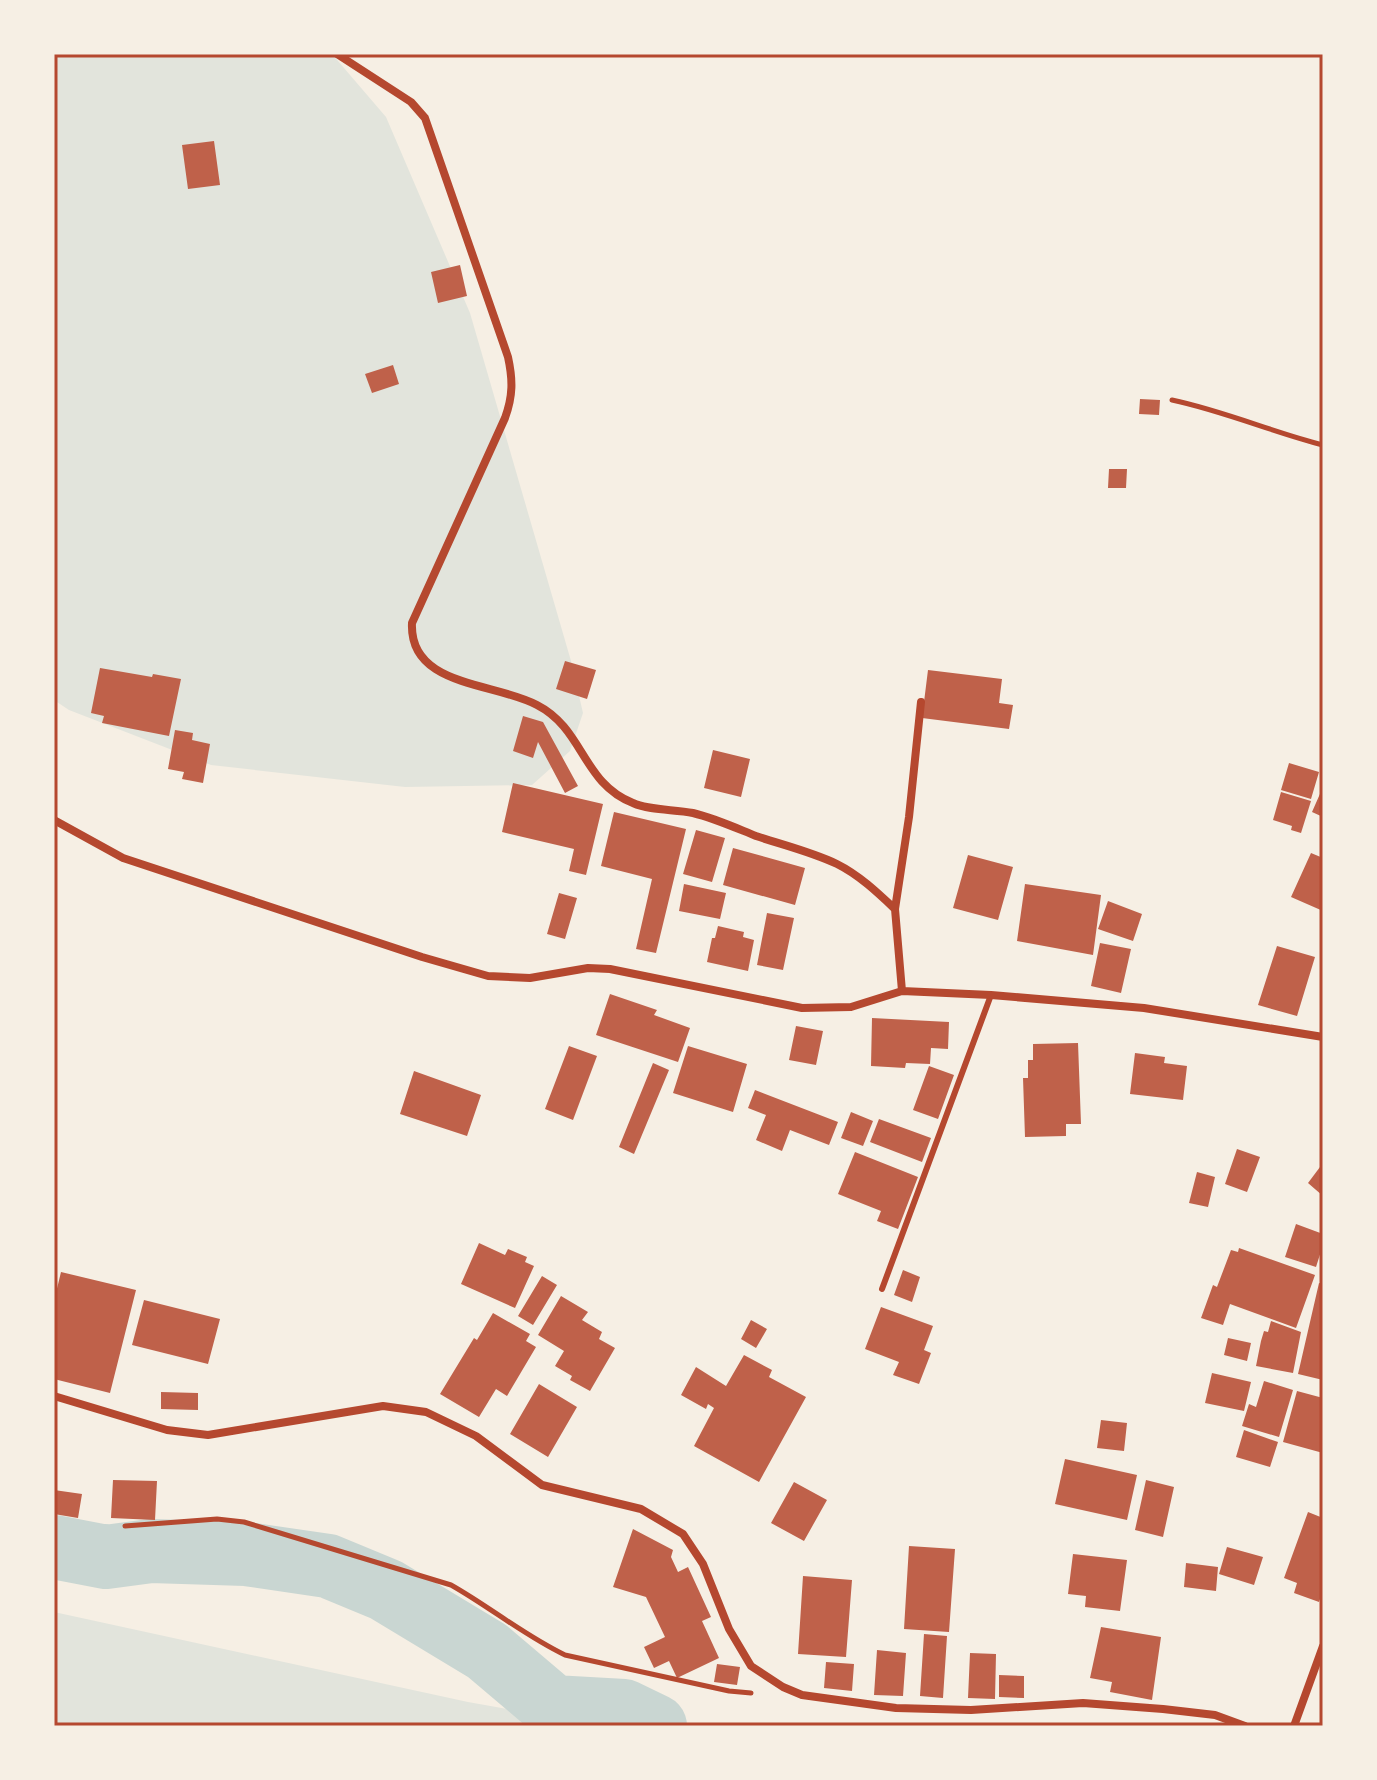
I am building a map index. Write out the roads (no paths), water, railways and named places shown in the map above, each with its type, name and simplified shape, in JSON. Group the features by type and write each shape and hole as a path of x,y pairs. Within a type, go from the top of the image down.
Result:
{"street":[{"path":"337,54 411,102 425,118 513,378 512,399 505,418 412,623 411,639 421,659 439,673 528,700 550,711 573,735 598,780 633,804 694,814 837,864 871,887 895,909"},
{"path":"902,991 895,909 909,817 921,702"},
{"path":"54,820 123,858 488,976 530,978 588,968 610,969 802,1008 851,1007 902,991 991,995 1144,1008 1323,1037"},
{"path":"54,1396 167,1430 208,1435 383,1406 426,1412 476,1436 542,1485 641,1509 683,1534 703,1564 729,1629 751,1666 783,1687 802,1695 896,1708 971,1710 1083,1703 1215,1715 1245,1726"},
{"path":"1294,1726 1323,1646"}],"lane":[{"path":"882,1289 991,995"}],"waterway":[{"path":"54,1547 106,1557 151,1551 246,1554 328,1566 386,1590 487,1651 553,1707 624,1711 655,1726"}]}
